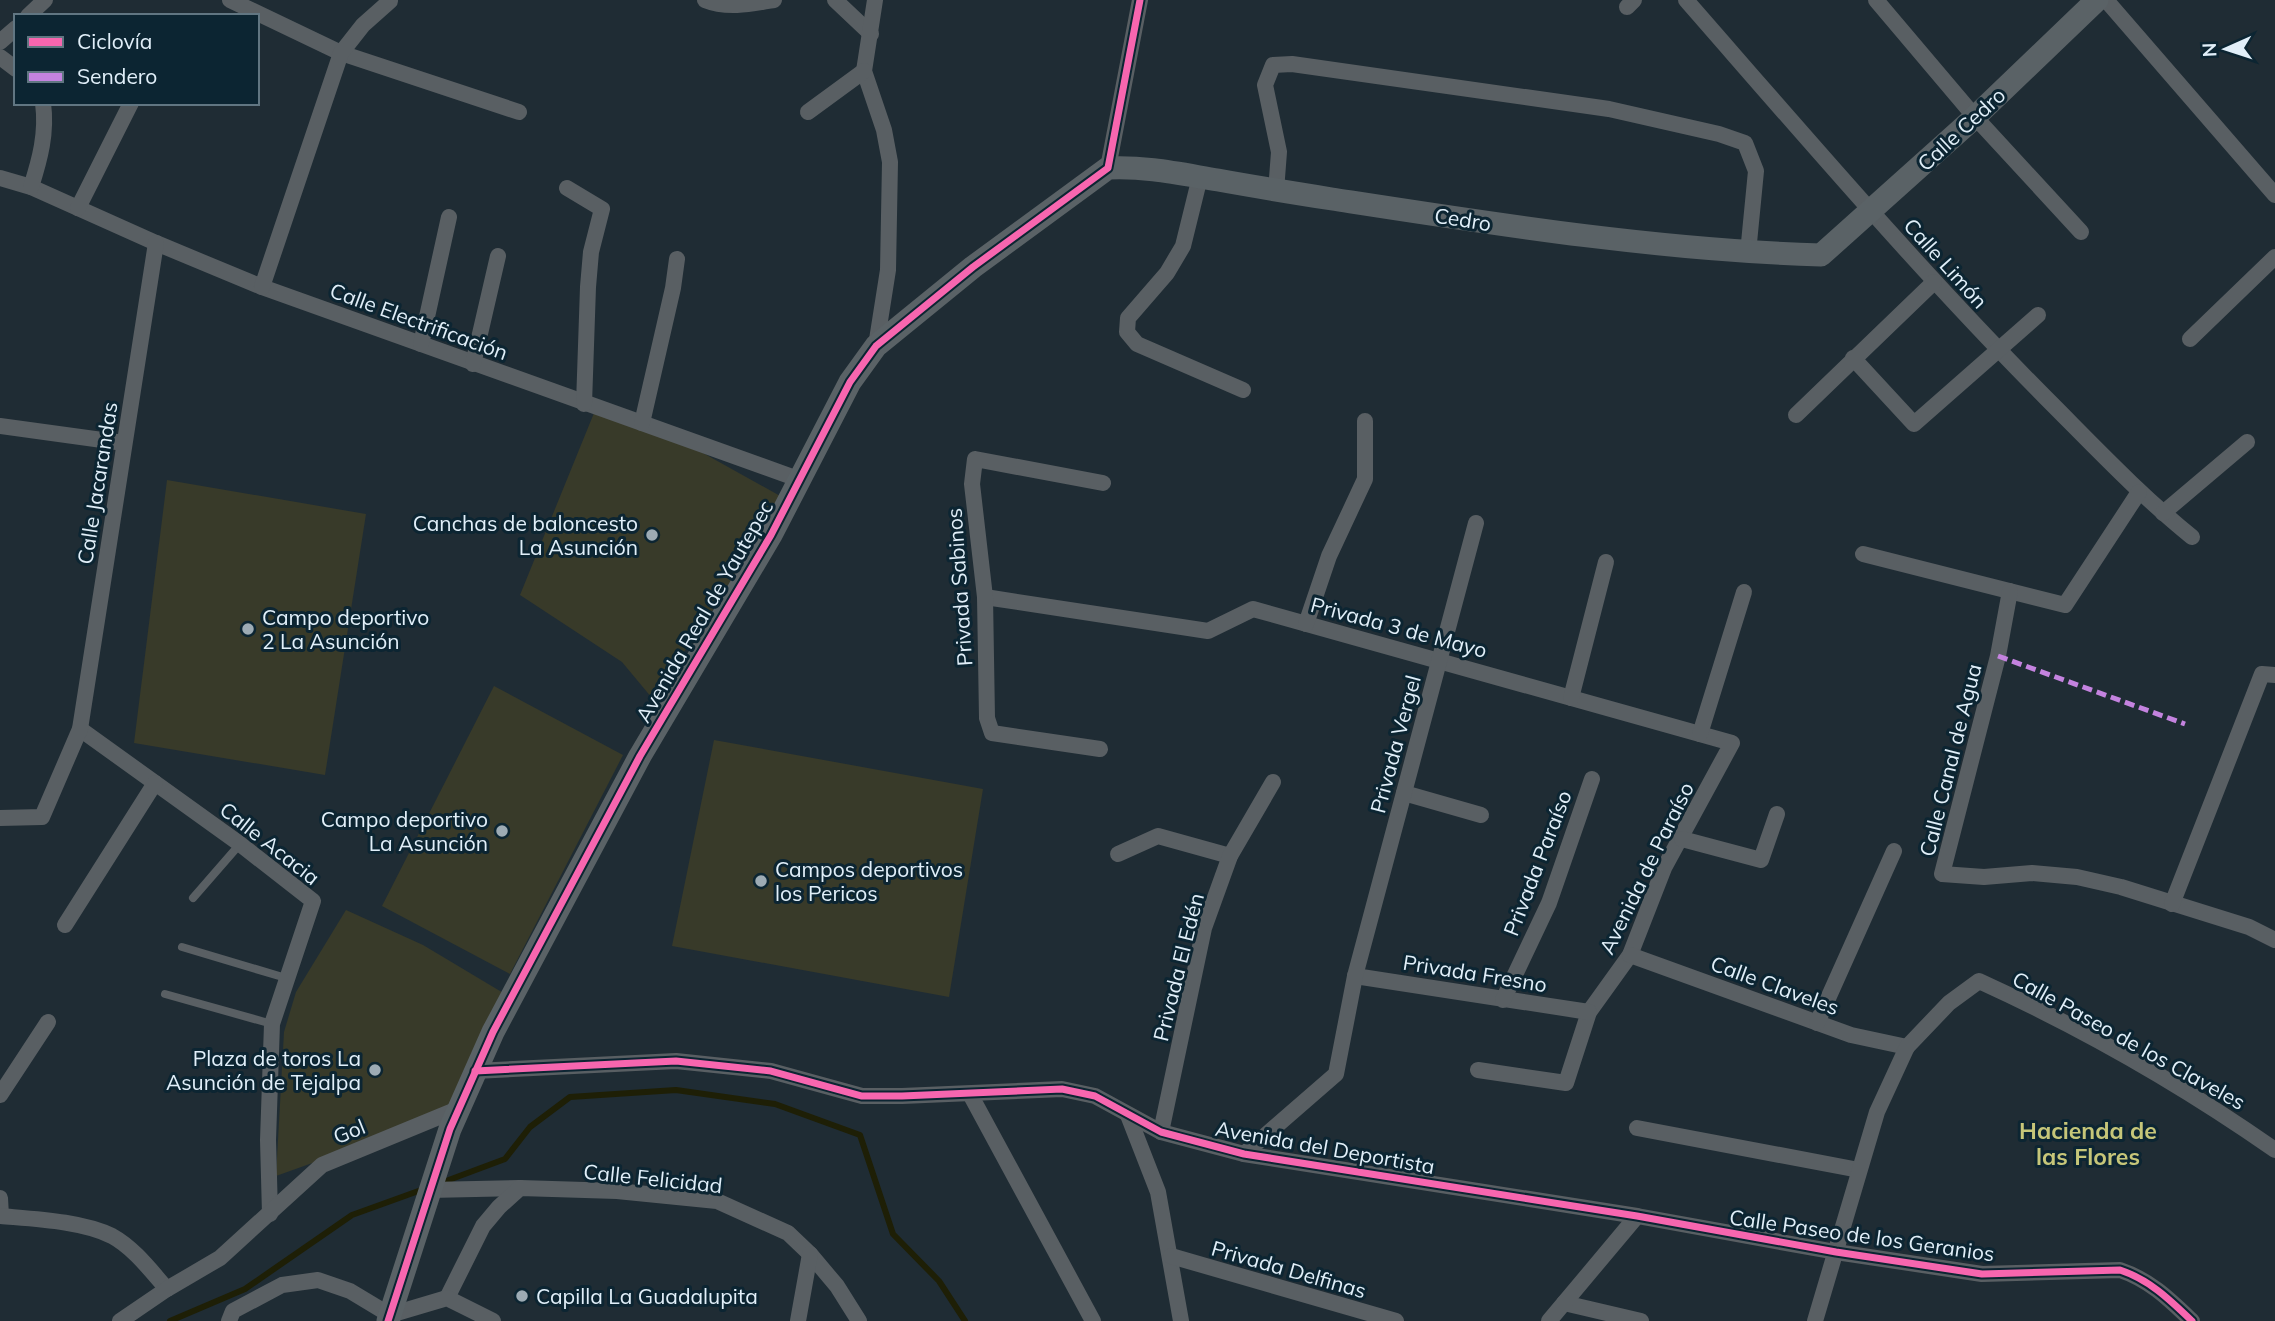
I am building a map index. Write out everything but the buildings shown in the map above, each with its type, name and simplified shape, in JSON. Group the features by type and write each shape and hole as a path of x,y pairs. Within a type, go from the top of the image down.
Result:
{"street":[{"path":"30,14 45,0"},
{"path":"230,0 341,53 519,112"},
{"path":"262,287 341,53 363,25 390,0"},
{"path":"705,0 718,5 774,0"},
{"path":"835,0 871,34"},
{"path":"875,0 864,71 884,130 890,162 888,270 876,346"},
{"path":"1108,168 1140,0"},
{"name":"Calle Limón","path":"1686,0 1934,282 1998,350 2139,492 2192,537"},
{"path":"1876,0 1975,117 2081,232"},
{"name":"Calle Cedro","path":"1821,255 1872,212 2098,0"},
{"path":"2106,0 2275,195"},
{"path":"0,42 14,29"},
{"path":"1276,191 1279,152 1265,85 1273,65 1292,64 1609,109 1719,134 1745,143 1756,171 1748,253"},
{"path":"808,112 864,71"},
{"path":"31,187 41,156 45,120 43,105"},
{"path":"78,208 130,105"},
{"name":"Cedro","path":"1108,168 1153,169 1516,228 1748,253 1821,255"},
{"name":"Avenida Real de Yautepec","path":"389,1318 429,1188 454,1119 499,1020 640,756 771,535 850,382 876,346 973,267 1108,168"},
{"path":"1199,177 1182,246 1167,273 1128,318 1127,332 1137,344 1243,390"},
{"name":"Calle Electrificación","path":"0,178 31,187 262,287 798,479"},
{"path":"567,188 602,209 591,253 584,404"},
{"path":"421,344 449,217"},
{"name":"Calle Jacarandas","path":"0,818 42,817 80,729 156,243"},
{"path":"473,364 498,256"},
{"path":"2190,339 2275,257"},
{"path":"642,423 677,260"},
{"path":"1796,415 1934,282"},
{"path":"1853,358 1914,424 2038,315"},
{"path":"1306,624 1329,556 1365,479 1365,421"},
{"path":"0,426 124,443"},
{"path":"2163,513 2246,442"},
{"name":"Privada Sabinos","path":"1100,749 992,733 987,719 985,597 972,484 975,459 1103,483"},
{"path":"1863,554 2065,605 2139,492"},
{"name":"Privada Vergel","path":"1244,1154 1336,1074 1355,976 1476,523"},
{"path":"1571,698 1606,562"},
{"name":"Calle Canal de Agua","path":"2010,591 1998,656 1942,874 1984,877 2032,873 2077,877 2121,887 2172,904"},
{"path":"1700,734 1744,592"},
{"name":"Privada 3 de Mayo","path":"985,597 1208,631 1253,609 1732,743"},
{"path":"2268,674 2172,904 2249,928 2275,940"},
{"name":"Calle Acacia","path":"80,729 240,844 313,901 272,1024 268,1140 270,1214"},
{"name":"Avenida de Paraíso","path":"1478,1070 1566,1083 1589,1012 1630,956 1664,868 1732,743"},
{"name":"Privada Paraíso","path":"1503,1000 1549,903 1592,779"},
{"name":"Privada El Edén","path":"1161,1132 1204,928 1230,856 1273,782"},
{"path":"65,925 155,783"},
{"path":"1404,793 1480,815"},
{"path":"1682,839 1761,860 1777,814"},
{"path":"1118,855 1158,836 1230,856"},
{"path":"1817,1023 1894,852"},
{"name":"Calle Claveles","path":"1630,956 1851,1035 1907,1047"},
{"name":"Privada Fresno","path":"1355,976 1589,1012"},
{"name":"Calle Paseo de los Claveles","path":"1815,1321 1877,1112 1907,1047 1950,1003 1979,981 2036,1007 2098,1041 2275,1150"},
{"path":"0,1095 48,1022"},
{"name":"Avenida del Deportista","path":"475,1071 676,1061 771,1071 862,1096 1062,1089 1095,1097 1161,1132 1244,1154 1637,1216"},
{"path":"970,1094 1093,1321"},
{"path":"1128,1115 1158,1192 1181,1321"},
{"name":"Gol","path":"120,1321 220,1258 322,1165 454,1119"},
{"path":"1637,1128 1859,1170"},
{"name":"Calle Felicidad","path":"429,1188 617,1191 718,1201 788,1233 837,1286 859,1321"},
{"path":"231,1316 282,1285 317,1280 350,1291 389,1318 447,1298 482,1226 520,1188"},
{"path":"0,1198 1,1216 89,1227 114,1237 133,1252 167,1289"},
{"path":"1549,1321 1637,1216"},
{"name":"Calle Paseo de los Geranios","path":"1637,1216 1836,1252 1982,1274 2120,1270 2140,1277 2163,1293 2192,1321"},
{"path":"798,1321 810,1254"},
{"name":"Privada Delfinas","path":"1171,1256 1396,1321"},
{"path":"447,1298 493,1321"},
{"path":"1564,1303 1641,1321"}],"lane":[{"path":"193,898 240,844"},
{"path":"182,947 286,978"},
{"path":"165,994 272,1024"}],"green space":[{"name":"Canchas de baloncesto La Asunción","path":"594,413 694,448 782,497 738,574 652,698 622,662 520,595"},
{"name":"Campo deportivo 2 La Asunción","path":"167,480 366,514 325,775 134,743"},
{"name":"Campo deportivo La Asunción","path":"494,686 623,755 510,974 382,906"},
{"path":"714,740 983,789 949,997 672,946"},
{"name":"Plaza de toros La Asunción de Tejalpa","path":"346,910 423,945 505,994 452,1106 276,1176 284,1032 296,992"}],"waterway":[{"path":"438,1184 505,1159 530,1127 570,1097 676,1090 775,1104 860,1135 893,1234 939,1281 965,1321"},
{"path":"170,1321 245,1289 352,1215 424,1189"}],"marked path":[{"path":"1998,656 2185,724"}],"cycle path":[{"path":"388,1321 450,1129 493,1032 640,756 771,535 850,382 876,346 973,267 1108,168 1140,0"},
{"path":"475,1071 676,1061 771,1071 862,1096 1062,1089 1095,1096 1161,1132 1244,1154 1982,1274 2120,1270 2150,1285 2192,1321"}],"place":[{"name":"Canchas de baloncesto La Asunción","path":"652,535"},
{"name":"Campo deportivo 2 La Asunción","path":"248,629"},
{"name":"Campo deportivo La Asunción","path":"502,831"},
{"name":"Campos deportivos los Pericos","path":"761,881"},
{"name":"Plaza de toros La Asunción de Tejalpa","path":"375,1070"},
{"name":"Capilla La Guadalupita","path":"522,1296"}],"district":[{"name":"Hacienda de las Flores","path":"2088,1143"}]}
